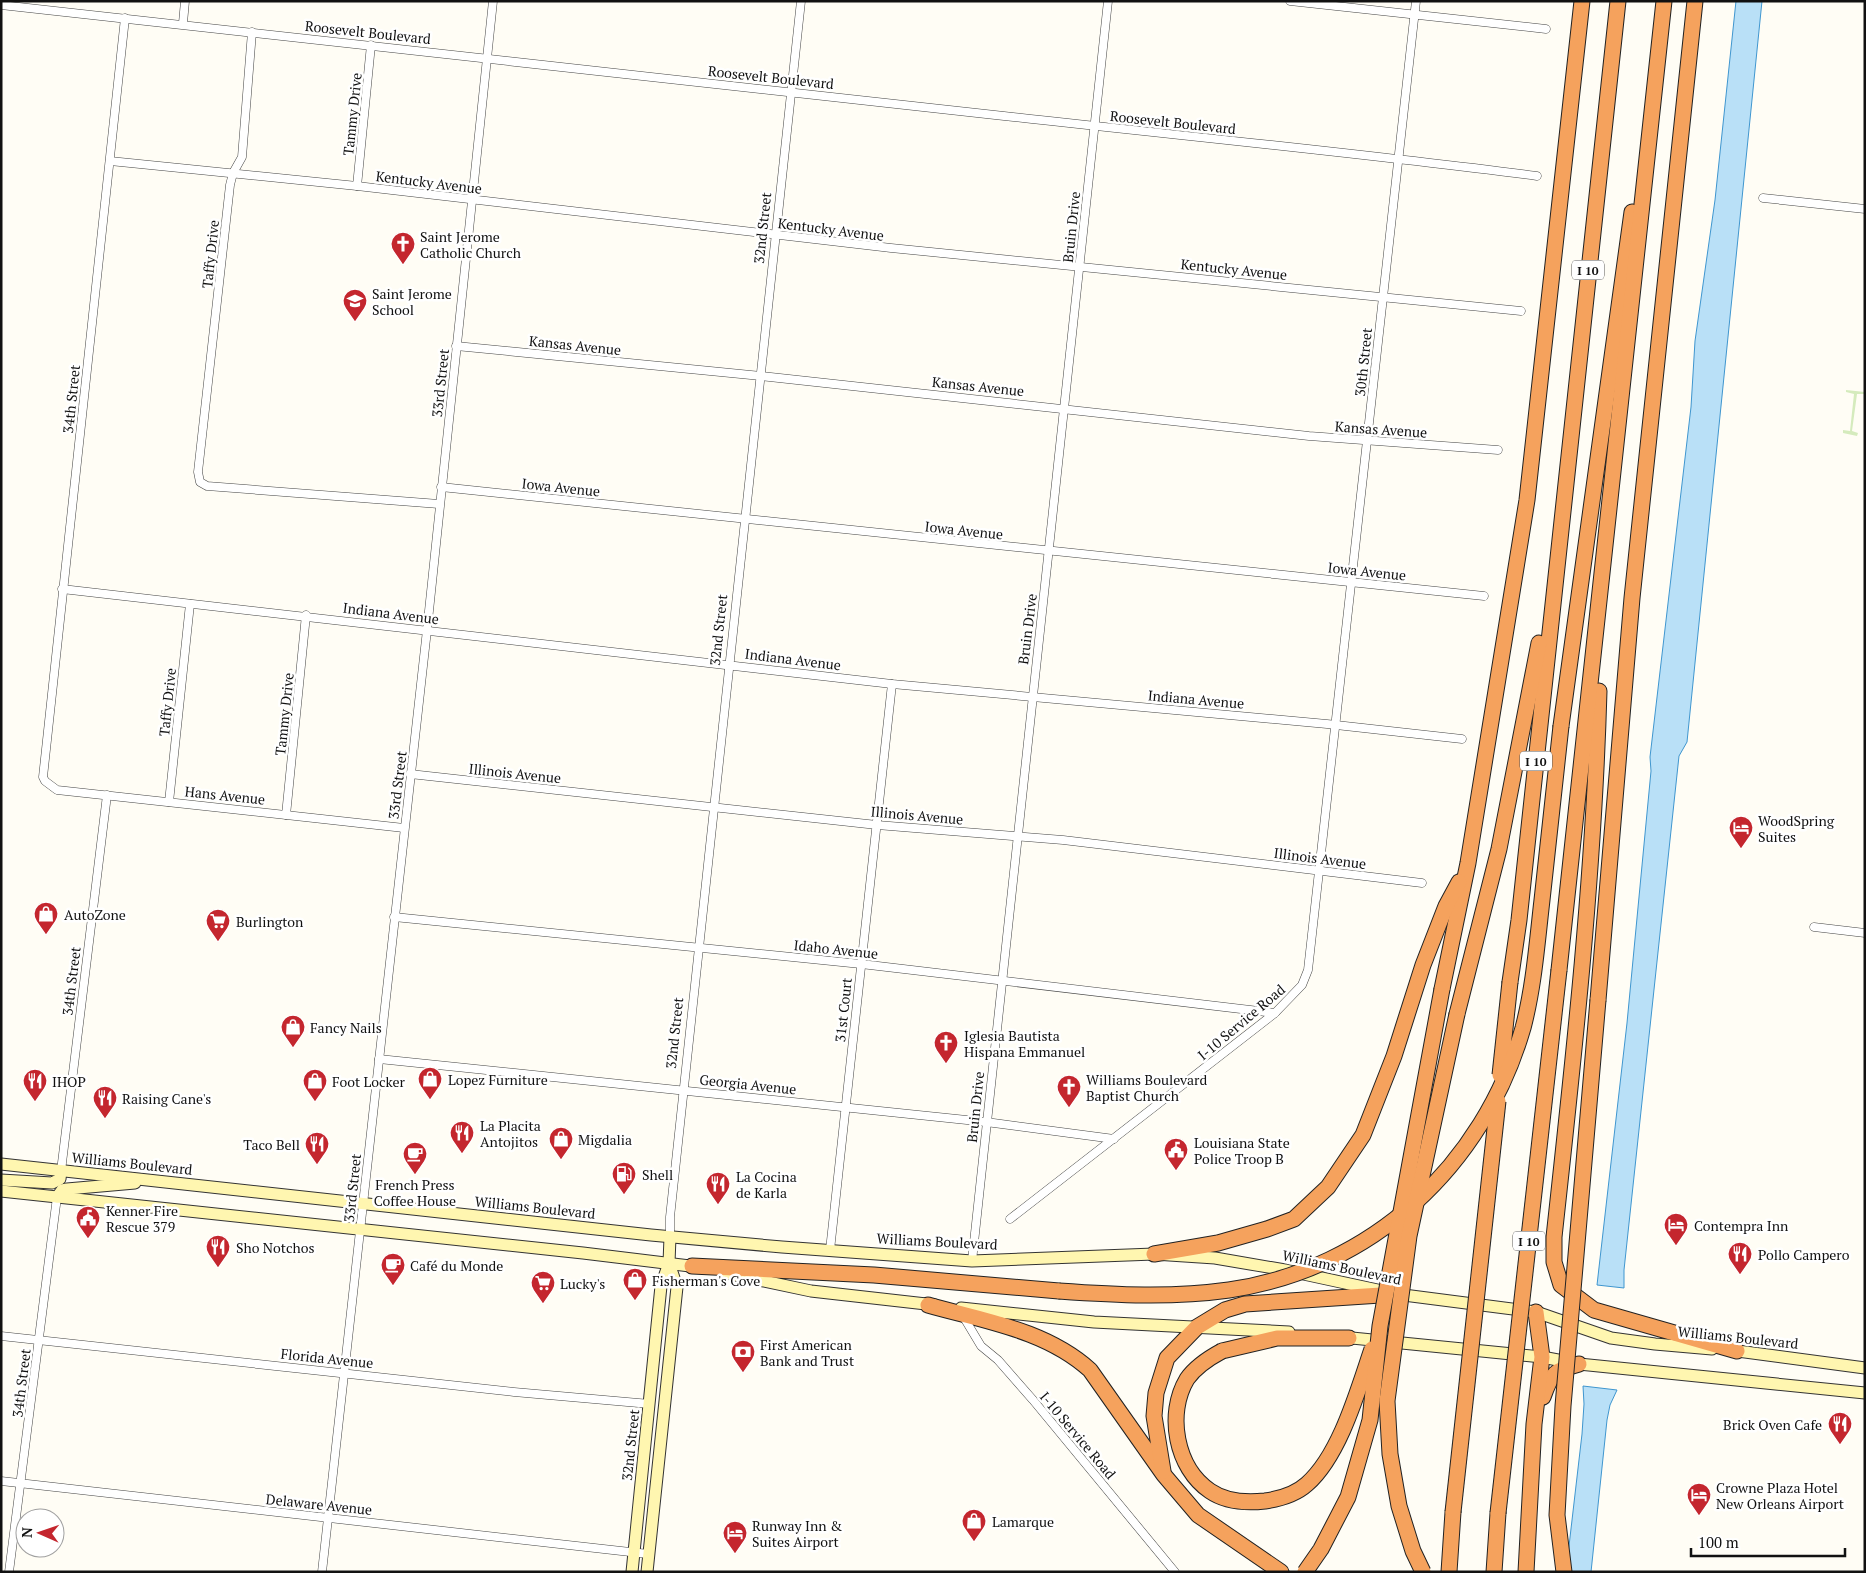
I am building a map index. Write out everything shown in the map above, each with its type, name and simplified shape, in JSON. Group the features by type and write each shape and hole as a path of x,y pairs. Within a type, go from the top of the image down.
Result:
{"highway":[{"path":"1305,1572 1321,1549 1348,1497 1370,1420 1380,1326 1442,989 1468,863 1527,500 1582,1"},
{"name":"I 10","path":"1449,1572 1453,1512 1510,982 1520,910 1618,1"},
{"path":"692,1266 874,1275 1134,1296 1197,1294 1231,1290 1269,1282 1320,1264 1359,1244 1400,1216 1436,1184 1472,1140 1492,1106 1509,1071 1523,1026 1534,978 1561,726 1663,1"},
{"name":"I 10","path":"1494,1572 1498,1513 1601,592 1663,1"},
{"path":"1564,1572 1556,1515 1562,1416 1632,598 1695,1"},
{"path":"1423,1572 1413,1551 1399,1506 1390,1454 1388,1401 1409,1236 1457,1014 1499,849 1559,539"},
{"path":"1601,592 1597,741 1584,962 1554,1237 1554,1262 1561,1285 1594,1310 1737,1351"},
{"path":"1154,1254 1218,1243 1294,1219 1328,1187 1363,1135 1394,1056 1422,965 1446,906 1468,863"},
{"path":"1164,1475 1154,1416 1156,1393 1167,1358 1197,1327 1225,1310 1245,1304 1396,1294"},
{"path":"928,1305 1038,1337 1057,1345 1076,1357 1090,1370 1164,1475 1198,1515 1281,1572"},
{"path":"1526,1572 1534,1424 1542,1357 1536,1312"},
{"path":"1349,1338 1277,1338 1222,1351 1198,1367 1187,1380 1179,1401 1176,1416 1177,1442 1183,1458 1196,1477 1210,1491 1234,1501 1254,1502 1272,1500 1291,1494 1306,1484 1323,1464 1342,1430 1380,1326"},
{"path":"1534,1424 1549,1379 1559,1370 1579,1364"}],"main road":[{"name":"Williams Boulevard","path":"1,1164 670,1237 830,1250 972,1260 1154,1254 1215,1258 1266,1266 1396,1294 1536,1312 1611,1338 1737,1351 1865,1368"},
{"path":"1,1180 52,1183 60,1179 61,1170"},
{"path":"57,1196 62,1190 67,1189 157,1181"},
{"path":"1,1191 669,1263 692,1266 811,1291 928,1305 1094,1322 1259,1330 1349,1338 1542,1357 1579,1364 1865,1393"},
{"name":"32nd Street","path":"632,1572 661,1286 669,1263 670,1237"},
{"name":"32nd Street","path":"647,1572 677,1287 669,1263"},
{"path":"646,1434 661,1435"}],"street":[{"path":"183,24 185,1"},
{"name":"33rd Street","path":"322,1572 427,630 494,1"},
{"name":"32nd Street","path":"670,1237 670,1217 801,1"},
{"name":"Bruin Drive","path":"972,1260 1108,1"},
{"path":"1290,1 1546,29"},
{"name":"30th Street","path":"1336,725 1416,1"},
{"name":"Roosevelt Boulevard","path":"1,5 1399,158 1537,176"},
{"name":"34th Street","path":"45,781 43,777 62,589 125,18"},
{"name":"Taffy Drive","path":"252,32 242,157 230,185 200,452 198,472 200,481 207,486 440,504"},
{"name":"Tammy Drive","path":"357,186 371,45"},
{"name":"Kentucky Avenue","path":"110,161 357,186 776,235 1521,311"},
{"path":"1763,198 1865,209"},
{"name":"Kansas Avenue","path":"456,346 1065,408 1309,436 1498,450"},
{"name":"Iowa Avenue","path":"441,487 1484,596"},
{"name":"Indiana Avenue","path":"62,589 306,615 892,684 1336,725 1462,739"},
{"name":"Taffy Drive","path":"169,802 190,604"},
{"name":"Tammy Drive","path":"286,815 306,615"},
{"name":"31st Court","path":"830,1250 844,1107 878,825 892,684"},
{"name":"I-10 Service Road","path":"1010,1218 1275,1013 1302,986 1308,970 1336,725"},
{"name":"Illinois Avenue","path":"410,774 878,825 1063,840 1422,883"},
{"name":"Hans Avenue","path":"45,781 57,790 404,828"},
{"name":"34th Street","path":"61,1170 107,795"},
{"name":"Idaho Avenue","path":"394,917 861,964 1275,1013"},
{"path":"1814,927 1865,932"},
{"name":"Georgia Avenue","path":"379,1059 986,1122 1114,1139"},
{"name":"34th Street","path":"10,1572 57,1196"},
{"name":"I-10 Service Road","path":"963,1314 982,1346 998,1360 1033,1400 1175,1572"},
{"name":"Florida Avenue","path":"1,1336 514,1392 650,1404"},
{"name":"Delaware Avenue","path":"1,1481 648,1554"}],"green space":[{"path":"1846,390 1865,392 1865,394 1857,394 1852,431 1858,433 1857,436 1843,433 1843,430 1850,431 1854,394 1846,392"}],"water":[{"path":"1736,1 1762,1 1687,742 1679,756 1624,1270 1624,1288 1597,1285 1627,1023 1651,771 1650,757 1691,407 1695,341 1715,200"},
{"path":"1583,1386 1617,1390 1610,1405 1607,1420 1591,1572 1565,1572 1582,1434"}],"place":[{"name":"Saint Jerome Catholic Church","path":"403,265"},
{"name":"Saint Jerome School","path":"355,322"},
{"name":"WoodSpring Suites","path":"1741,849"},
{"name":"AutoZone","path":"46,935"},
{"name":"Burlington","path":"218,942"},
{"name":"Fancy Nails","path":"293,1048"},
{"name":"Iglesia Bautista Hispana Emmanuel","path":"946,1064"},
{"name":"Lopez Furniture","path":"430,1100"},
{"name":"IHOP","path":"35,1102"},
{"name":"Foot Locker","path":"315,1102"},
{"name":"Williams Boulevard Baptist Church","path":"1069,1108"},
{"name":"Raising Cane's","path":"105,1119"},
{"name":"La Placita Antojitos","path":"462,1154"},
{"name":"Migdalia","path":"561,1160"},
{"name":"Taco Bell","path":"317,1165"},
{"name":"Louisiana State Police Troop B","path":"1176,1171"},
{"name":"French Press Coffee House","path":"415,1175"},
{"name":"Shell","path":"624,1195"},
{"name":"La Cocina de Karla","path":"718,1205"},
{"name":"Kenner Fire Rescue 379","path":"88,1239"},
{"name":"Contempra Inn","path":"1676,1246"},
{"name":"Sho Notchos","path":"218,1268"},
{"name":"Pollo Campero","path":"1740,1275"},
{"name":"Café du Monde","path":"393,1286"},
{"name":"Fisherman's Cove","path":"635,1301"},
{"name":"Lucky's","path":"543,1304"},
{"name":"First American Bank and Trust","path":"743,1373"},
{"name":"Brick Oven Cafe","path":"1840,1445"},
{"name":"Crowne Plaza Hotel New Orleans Airport","path":"1699,1516"},
{"name":"Lamarque","path":"974,1542"},
{"name":"Runway Inn & Suites Airport","path":"735,1554"}]}
